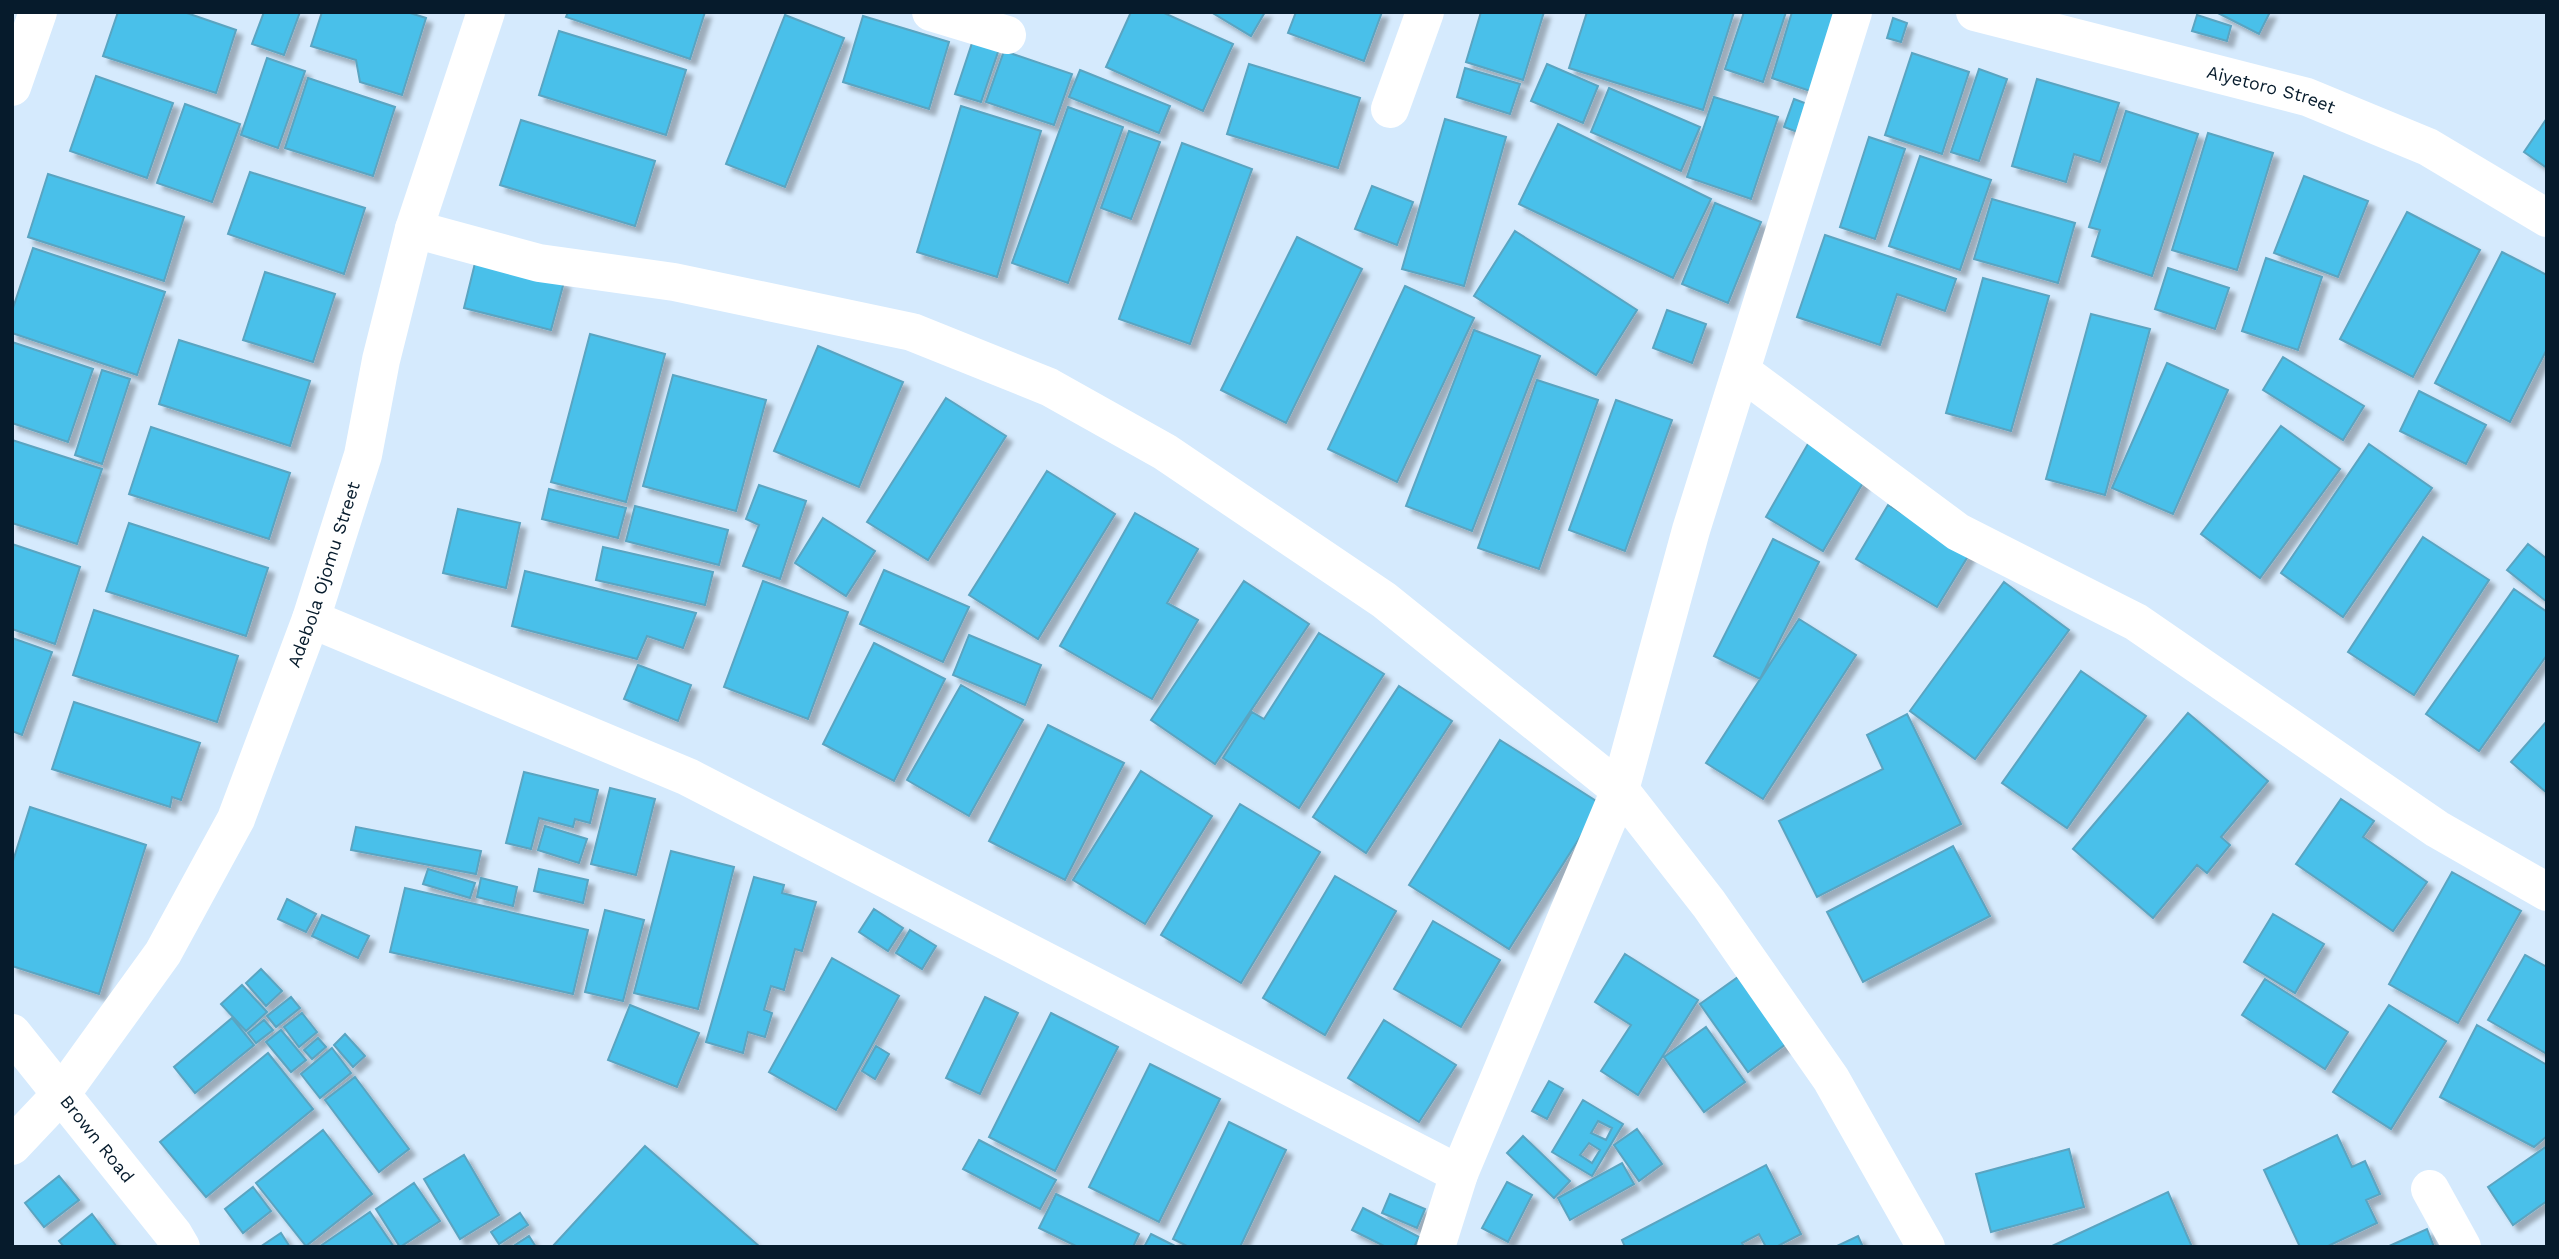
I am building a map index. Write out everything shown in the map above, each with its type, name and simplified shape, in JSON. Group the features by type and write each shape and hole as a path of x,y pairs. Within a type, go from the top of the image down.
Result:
{"street":[{"path":"12,87 38,12"},
{"name":"Adebola Ojomu Street","path":"12,1146 62,1093 163,953 236,819 311,619 363,455 381,360 414,229 486,12"},
{"path":"931,12 1007,35"},
{"path":"1391,109 1425,12"},
{"path":"1436,1247 1459,1174 1620,790 1691,530 1853,12"},
{"name":"Aiyetoro Street","path":"1987,14 2307,97 2428,147 2547,218"},
{"path":"414,229 539,263 674,282 912,332 1049,387 1165,452 1384,600 1620,790 1709,904 1832,1079 1926,1247"},
{"path":"1741,372 1958,532 2136,622 2437,829 2547,892"},
{"path":"311,619 688,777 1459,1174"},
{"name":"Brown Road","path":"12,1033 181,1247"},
{"path":"2430,1189 2462,1247"}],"building":[{"path":"118,12 184,12 236,30 216,93 103,56"},
{"path":"264,12 300,12 284,55 252,44"},
{"path":"322,12 407,12 426,18 402,95 360,82 356,60 311,46"},
{"path":"568,12 705,12 690,59 566,17"},
{"path":"1131,12 1162,12 1233,44 1203,111 1106,67"},
{"path":"1211,12 1265,12 1251,36"},
{"path":"1296,12 1382,12 1364,61 1288,33"},
{"path":"1481,12 1544,12 1523,80 1466,62"},
{"path":"1587,12 1734,12 1703,110 1569,68"},
{"path":"1744,12 1786,12 1763,82 1725,69"},
{"path":"1792,12 1838,12 1813,92 1772,78"},
{"path":"2216,12 2270,12 2259,34"},
{"path":"785,15 844,38 785,187 726,164"},
{"path":"2197,15 2231,26 2227,41 2192,31"},
{"path":"863,16 949,42 929,109 843,82"},
{"path":"1893,18 1907,23 1901,42 1887,38"},
{"path":"559,31 686,70 666,135 539,95"},
{"path":"973,40 999,49 981,102 955,94"},
{"path":"1004,51 1072,74 1054,125 986,102"},
{"path":"1912,53 1969,72 1942,154 1885,135"},
{"path":"267,58 305,71 278,148 241,135"},
{"path":"1249,64 1360,98 1338,168 1227,134"},
{"path":"1547,64 1598,86 1583,123 1531,101"},
{"path":"1465,68 1520,84 1510,114 1457,97"},
{"path":"1979,69 2007,79 1979,161 1951,152"},
{"path":"1080,70 1170,106 1159,133 1069,97"},
{"path":"96,76 173,103 147,178 70,151"},
{"path":"308,78 395,107 373,176 285,148"},
{"path":"2037,79 2119,103 2100,162 2074,154 2066,182 2012,166"},
{"path":"1609,88 1700,127 1681,171 1591,132"},
{"path":"1714,97 1778,117 1751,199 1687,177"},
{"path":"1794,99 1810,105 1800,133 1784,127"},
{"path":"185,104 240,124 212,202 157,183"},
{"path":"961,106 1041,131 997,277 917,252"},
{"path":"1068,107 1123,127 1068,283 1012,263"},
{"path":"2126,111 2198,134 2152,276 2092,256 2100,230 2089,227"},
{"path":"2547,118 2547,168 2524,152"},
{"path":"1445,119 1506,137 1464,286 1402,269"},
{"path":"521,120 655,161 635,226 500,185"},
{"path":"1558,124 1711,199 1673,278 1519,204"},
{"path":"1129,131 1160,142 1131,219 1101,208"},
{"path":"2208,133 2273,153 2237,270 2172,250"},
{"path":"1869,137 1905,149 1875,239 1840,227"},
{"path":"1182,143 1252,169 1190,344 1119,319"},
{"path":"1920,156 1991,180 1960,270 1889,246"},
{"path":"250,172 365,208 344,274 228,234"},
{"path":"48,174 184,217 164,281 28,237"},
{"path":"2304,176 2368,201 2338,277 2274,253"},
{"path":"1372,186 1413,202 1397,245 1355,229"},
{"path":"1992,199 2075,223 2058,283 1974,259"},
{"path":"1715,203 1761,222 1728,303 1682,284"},
{"path":"2407,212 2480,250 2413,377 2340,339"},
{"path":"1515,231 1637,310 1596,375 1474,296"},
{"path":"1825,235 1956,279 1945,311 1897,294 1880,345 1797,317"},
{"path":"1297,237 1362,269 1286,423 1221,390"},
{"path":"33,248 165,292 137,375 12,333 12,311"},
{"path":"2502,252 2547,275 2547,349 2510,422 2435,383"},
{"path":"2266,258 2322,277 2298,350 2242,331"},
{"path":"476,259 564,282 551,330 464,308"},
{"path":"2168,268 2229,288 2215,329 2155,309"},
{"path":"265,272 335,294 313,362 243,340"},
{"path":"1983,278 2049,296 2011,431 1946,413"},
{"path":"1405,286 1474,318 1397,482 1328,449"},
{"path":"1667,310 1706,324 1692,363 1653,348"},
{"path":"2091,314 2150,329 2105,495 2046,479"},
{"path":"1474,330 1540,356 1472,531 1406,506"},
{"path":"590,334 665,354 626,502 551,482"},
{"path":"179,340 310,381 290,446 159,404"},
{"path":"12,342 93,369 68,442 12,423"},
{"path":"818,346 903,382 859,487 774,451"},
{"path":"2283,357 2364,406 2343,440 2263,390"},
{"path":"2167,363 2228,390 2173,514 2112,488"},
{"path":"102,370 130,379 102,464 75,455"},
{"path":"673,375 766,400 736,511 643,486"},
{"path":"1537,380 1598,400 1539,569 1478,548"},
{"path":"2419,391 2486,425 2466,464 2400,431"},
{"path":"946,398 1006,436 928,560 867,522"},
{"path":"1616,400 1672,420 1625,551 1569,530"},
{"path":"2281,426 2340,469 2260,578 2201,534"},
{"path":"151,427 290,473 269,539 129,494"},
{"path":"1813,435 1871,469 1823,551 1766,517"},
{"path":"12,440 102,469 77,544 12,523"},
{"path":"2369,444 2432,488 2343,617 2281,573"},
{"path":"1047,471 1115,514 1038,639 969,595"},
{"path":"759,485 806,501 780,579 743,566 759,525 746,519"},
{"path":"549,489 626,508 618,538 542,519"},
{"path":"1888,505 1970,553 1937,607 1856,559"},
{"path":"635,506 728,530 719,565 626,541"},
{"path":"458,509 520,523 506,588 443,573"},
{"path":"1135,513 1198,549 1167,603 1198,620 1152,699 1060,646"},
{"path":"823,518 875,551 846,596 795,563"},
{"path":"129,523 268,568 246,636 106,591"},
{"path":"2423,537 2489,580 2414,695 2348,652"},
{"path":"1773,539 1819,562 1760,679 1714,656"},
{"path":"12,544 80,567 55,644 12,629"},
{"path":"2528,544 2547,559 2547,602 2507,570"},
{"path":"603,547 713,572 705,605 596,580"},
{"path":"884,570 969,607 943,662 860,624"},
{"path":"525,571 696,613 683,648 647,636 637,659 512,626"},
{"path":"763,581 848,612 808,719 724,687"},
{"path":"1244,581 1309,624 1215,764 1151,720"},
{"path":"2004,582 2069,630 1975,759 1910,711"},
{"path":"2514,589 2547,612 2547,655 2479,751 2426,714"},
{"path":"94,610 238,656 217,722 73,675"},
{"path":"1799,619 1856,655 1763,799 1706,763"},
{"path":"1319,633 1384,674 1299,808 1223,758 1252,712 1264,719"},
{"path":"969,635 1041,665 1025,705 953,675"},
{"path":"12,638 52,652 22,735 12,731"},
{"path":"874,643 945,679 894,781 823,744"},
{"path":"638,665 691,685 678,721 624,699"},
{"path":"2081,671 2146,716 2067,828 2002,783"},
{"path":"961,685 1023,720 969,816 907,780"},
{"path":"1399,686 1452,721 1366,853 1313,817"},
{"path":"74,702 200,743 181,800 172,797 170,807 52,769"},
{"path":"2188,713 2268,781 2221,837 2230,845 2207,873 2197,865 2153,918 2073,849"},
{"path":"1907,714 1961,824 1817,897 1779,821 1883,769 1867,735"},
{"path":"2547,721 2547,793 2511,762"},
{"path":"1048,725 1124,763 1065,880 989,841"},
{"path":"1500,740 1601,804 1509,949 1409,885"},
{"path":"1141,771 1212,816 1145,924 1073,880"},
{"path":"524,772 598,790 590,823 575,819 573,827 539,818 531,849 506,843"},
{"path":"610,788 655,799 636,875 591,864"},
{"path":"2341,799 2374,821 2363,837 2427,882 2393,931 2296,864"},
{"path":"1240,804 1320,852 1241,983 1161,935"},
{"path":"30,807 146,845 99,994 12,966 12,864"},
{"path":"545,826 587,839 579,863 538,850"},
{"path":"356,827 481,851 476,874 351,850"},
{"path":"1953,846 1990,916 1863,982 1827,912"},
{"path":"671,851 734,867 698,1009 634,993"},
{"path":"428,869 475,883 470,898 423,884"},
{"path":"539,869 588,880 583,903 534,891"},
{"path":"2452,872 2521,911 2458,1023 2389,984"},
{"path":"1335,876 1396,911 1325,1035 1263,998"},
{"path":"754,877 784,885 782,893 816,902 802,951 795,949 784,990 771,986 764,1010 772,1013 765,1037 748,1032 743,1053 706,1042"},
{"path":"481,878 517,887 513,906 477,897"},
{"path":"405,888 588,930 573,994 390,952"},
{"path":"287,899 316,914 306,932 278,919"},
{"path":"874,909 903,928 888,951 859,932"},
{"path":"605,910 644,920 623,1001 585,992"},
{"path":"2273,914 2324,944 2295,993 2244,962"},
{"path":"322,915 369,936 358,958 312,936"},
{"path":"1433,921 1500,960 1461,1027 1394,989"},
{"path":"910,930 936,946 922,969 896,953"},
{"path":"1625,954 1698,1000 1638,1095 1601,1071 1631,1025 1595,1002"},
{"path":"2525,955 2547,967 2547,1054 2488,1020"},
{"path":"832,958 899,996 836,1110 769,1072"},
{"path":"261,969 282,991 266,1006 246,983"},
{"path":"1738,977 1786,1044 1748,1072 1700,1004"},
{"path":"2265,979 2348,1032 2325,1069 2242,1015"},
{"path":"242,985 267,1012 246,1031 221,1004"},
{"path":"291,997 300,1008 276,1027 267,1016"},
{"path":"985,997 1018,1013 980,1094 946,1078"},
{"path":"630,1005 699,1033 677,1087 608,1060"},
{"path":"2389,1005 2446,1041 2391,1129 2333,1092"},
{"path":"302,1013 317,1032 299,1047 284,1027"},
{"path":"1051,1013 1118,1047 1055,1171 989,1137"},
{"path":"232,1018 254,1045 195,1093 174,1067"},
{"path":"264,1020 273,1030 256,1043 248,1033"},
{"path":"1384,1020 1456,1065 1419,1122 1348,1078"},
{"path":"2477,1025 2547,1065 2547,1136 2534,1147 2440,1097"},
{"path":"1706,1027 1745,1082 1704,1112 1664,1057"},
{"path":"281,1030 306,1060 291,1072 266,1042"},
{"path":"345,1034 365,1056 353,1067 334,1045"},
{"path":"318,1038 326,1047 312,1059 304,1050"},
{"path":"876,1046 889,1054 875,1079 862,1071"},
{"path":"332,1048 351,1073 320,1098 301,1074"},
{"path":"268,1053 313,1109 206,1197 160,1142"},
{"path":"1150,1064 1220,1099 1159,1222 1089,1187"},
{"path":"355,1077 409,1149 379,1172 325,1100"},
{"path":"1549,1081 1563,1089 1547,1119 1532,1111"},
{"path":"1583,1100 1623,1124 1592,1176 1552,1152","holes":["1598,1121 1612,1128 1606,1140 1591,1133","1589,1143 1600,1150 1592,1163 1580,1155"]},
{"path":"1229,1122 1286,1150 1240,1247 1189,1247 1173,1239"},
{"path":"1637,1129 1662,1164 1639,1181 1614,1145"},
{"path":"323,1130 372,1194 306,1246 256,1183"},
{"path":"2337,1135 2352,1167 2365,1161 2380,1194 2366,1200 2377,1223 2326,1247 2300,1247 2264,1170"},
{"path":"1523,1136 1570,1181 1554,1198 1507,1153"},
{"path":"979,1140 1056,1180 1040,1209 963,1169"},
{"path":"645,1146 760,1247 552,1247"},
{"path":"2547,1146 2547,1201 2513,1225 2488,1187"},
{"path":"2069,1149 2084,1207 1991,1232 1976,1174"},
{"path":"464,1155 499,1215 460,1239 424,1179"},
{"path":"1622,1163 1634,1184 1570,1220 1558,1198"},
{"path":"1766,1165 1801,1234 1776,1247 1766,1247 1759,1234 1742,1243 1744,1247 1625,1247 1622,1240"},
{"path":"59,1176 79,1200 44,1227 25,1203"},
{"path":"1507,1182 1532,1195 1508,1242 1482,1228"},
{"path":"414,1183 440,1221 400,1247 376,1209"},
{"path":"253,1187 271,1211 243,1233 225,1209"},
{"path":"2168,1192 2192,1247 2050,1247"},
{"path":"1056,1194 1139,1234 1133,1247 1078,1247 1039,1228"},
{"path":"1390,1194 1425,1209 1417,1228 1382,1213"},
{"path":"1363,1208 1419,1237 1414,1247 1386,1247 1352,1230"},
{"path":"370,1212 394,1247 319,1247"},
{"path":"520,1213 528,1225 499,1244 491,1232"},
{"path":"92,1214 117,1247 64,1247 59,1241"},
{"path":"2427,1229 2434,1247 2387,1247"},
{"path":"281,1233 290,1247 260,1247"},
{"path":"1151,1234 1177,1247 1144,1247"},
{"path":"529,1236 536,1247 512,1247"},
{"path":"1858,1236 1863,1247 1835,1247"}]}
